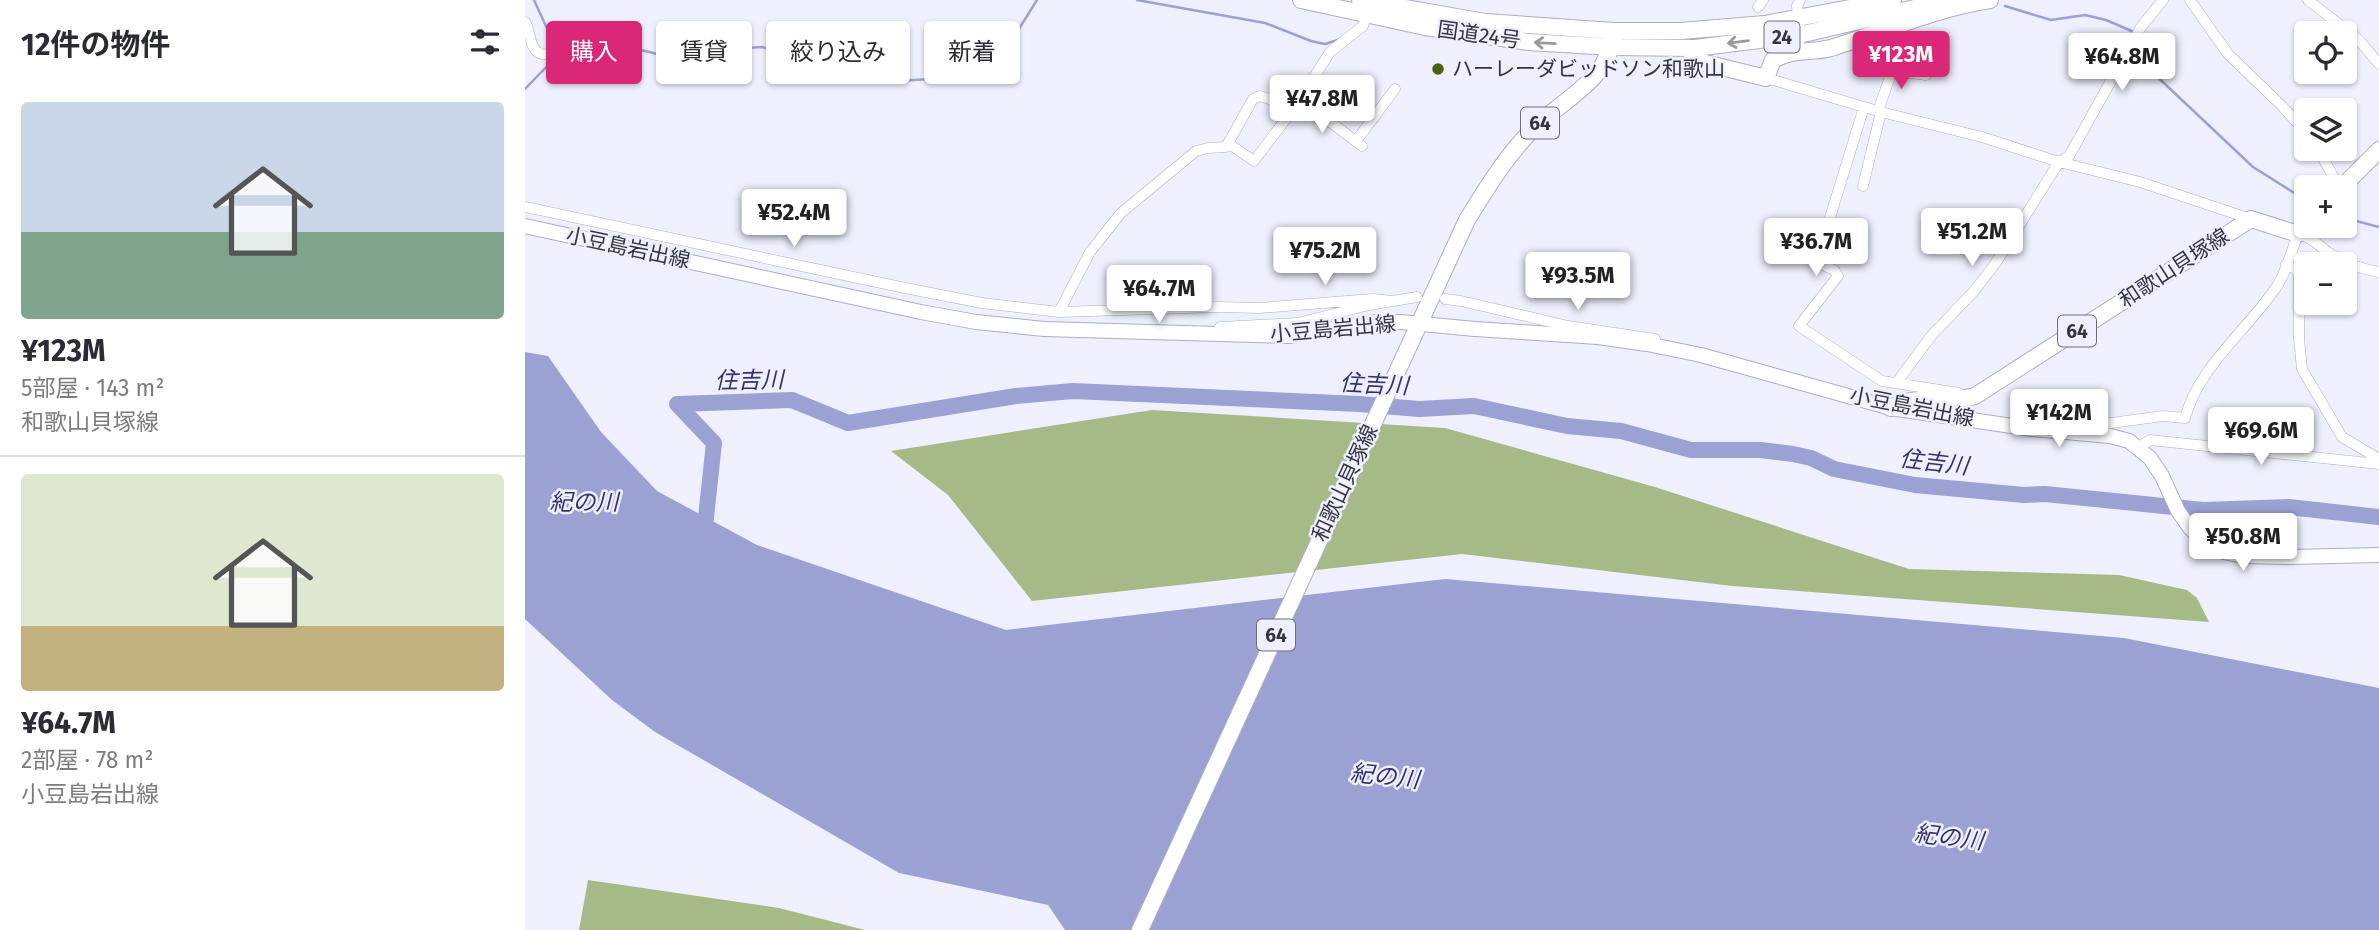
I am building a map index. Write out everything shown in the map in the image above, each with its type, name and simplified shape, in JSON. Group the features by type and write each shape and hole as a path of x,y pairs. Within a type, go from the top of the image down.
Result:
{"main road":[{"name":"国道24号","path":"1301,0 1366,4 1425,27 1528,42 1613,39 1765,23 1893,0"},
{"name":"国道24号","path":"1613,39 1692,47 1799,35 1949,0"},
{"path":"1692,47 1692,55 1696,61 1766,78 1773,60 1786,54 1827,49 1990,0"},
{"name":"和歌山貝塚線","path":"1140,930 1467,220 1497,172 1531,131 1601,71 1613,39"},
{"path":"2353,175 2379,150"},
{"name":"和歌山貝塚線","path":"1892,408 1907,402 1975,396 2251,219 2294,227"},
{"name":"小豆島岩出線","path":"525,226 962,320 1044,329 1288,336 1377,323 1419,323 1598,337 1701,355 1892,408 2032,429 2110,436 2129,441 2144,453"},
{"path":"2144,453 2162,476 2178,511 2190,528 2208,544 2224,552 2243,556 2379,555"}],"street":[{"path":"1800,0 1797,6 1801,52"},
{"path":"1897,382 1931,336 1975,290 1995,264 2059,162 2069,156 2141,27 2163,0"},
{"path":"2190,0 2228,54 2294,120"},
{"path":"2308,0 2358,40 2379,64"},
{"path":"1229,143 1254,161 1298,103 1330,52 1363,26 1366,4"},
{"path":"525,22 534,48 539,54 546,55"},
{"path":"1863,186 1891,74 1896,71 1926,75"},
{"path":"1766,78 1864,107 1982,137 2059,162 2140,182 2251,219"},
{"path":"1059,312 1090,252 1121,213 1196,152 1208,148 1226,148 1254,99 1260,96 1298,103 1359,143 1395,89"},
{"path":"1864,107 1828,224 1812,260 1834,270 1838,275 1799,326 1882,381 1975,396"},
{"path":"525,207 905,288 982,303 1059,312 1259,308 1374,299 1391,301"},
{"path":"2069,433 2082,427 2130,420 2163,416 2185,418 2190,400 2205,376 2277,287 2298,238"},
{"path":"2310,238 2333,256 2357,267 2379,272"},
{"path":"2286,264 2299,271 2302,369 2342,437 2379,459"},
{"path":"1153,333 1189,327 1250,327 1298,323 1391,301 1432,297 1461,301 1568,326 1644,336 1688,348 1701,355"},
{"path":"2144,453 2150,440 2379,464"}],"green space":[{"path":"1152,410 1445,428 1655,487 1909,569 2119,575 2187,590 2197,598 2209,622 1732,586 1462,554 1032,601 948,495 891,451"},
{"path":"588,880 779,908 865,930 579,930"}],"water":[{"name":"紀の川","path":"525,352 548,356 601,432 657,491 757,545 1006,630 1445,579 2124,638 2379,688 2379,930 1065,930 1048,905 899,873 655,732 612,700 525,619"}],"waterway":[{"path":"534,0 546,26"},
{"path":"642,50 686,61 715,58 745,48 762,47 854,78 879,82 965,77 987,73 997,64 1037,0"},
{"path":"1137,0 1265,23 1325,44 1341,39"},
{"path":"2005,6 2051,20 2085,15 2106,20 2134,32"},
{"path":"2131,52 2253,167 2294,193"},
{"path":"525,89 546,67"},
{"path":"2357,221 2379,227"},
{"name":"住吉川","path":"704,536 714,443 677,404 792,400 848,423 1016,396 1073,391 1419,409 1474,406 1567,426 1621,431 1691,450 1760,450 1793,454 1811,458 1834,469 1915,485 2024,495 2045,494 2203,510 2289,507 2379,517"}],"place":[{"name":"ハーレーダビッドソン和歌山","path":"1438,69"}]}
